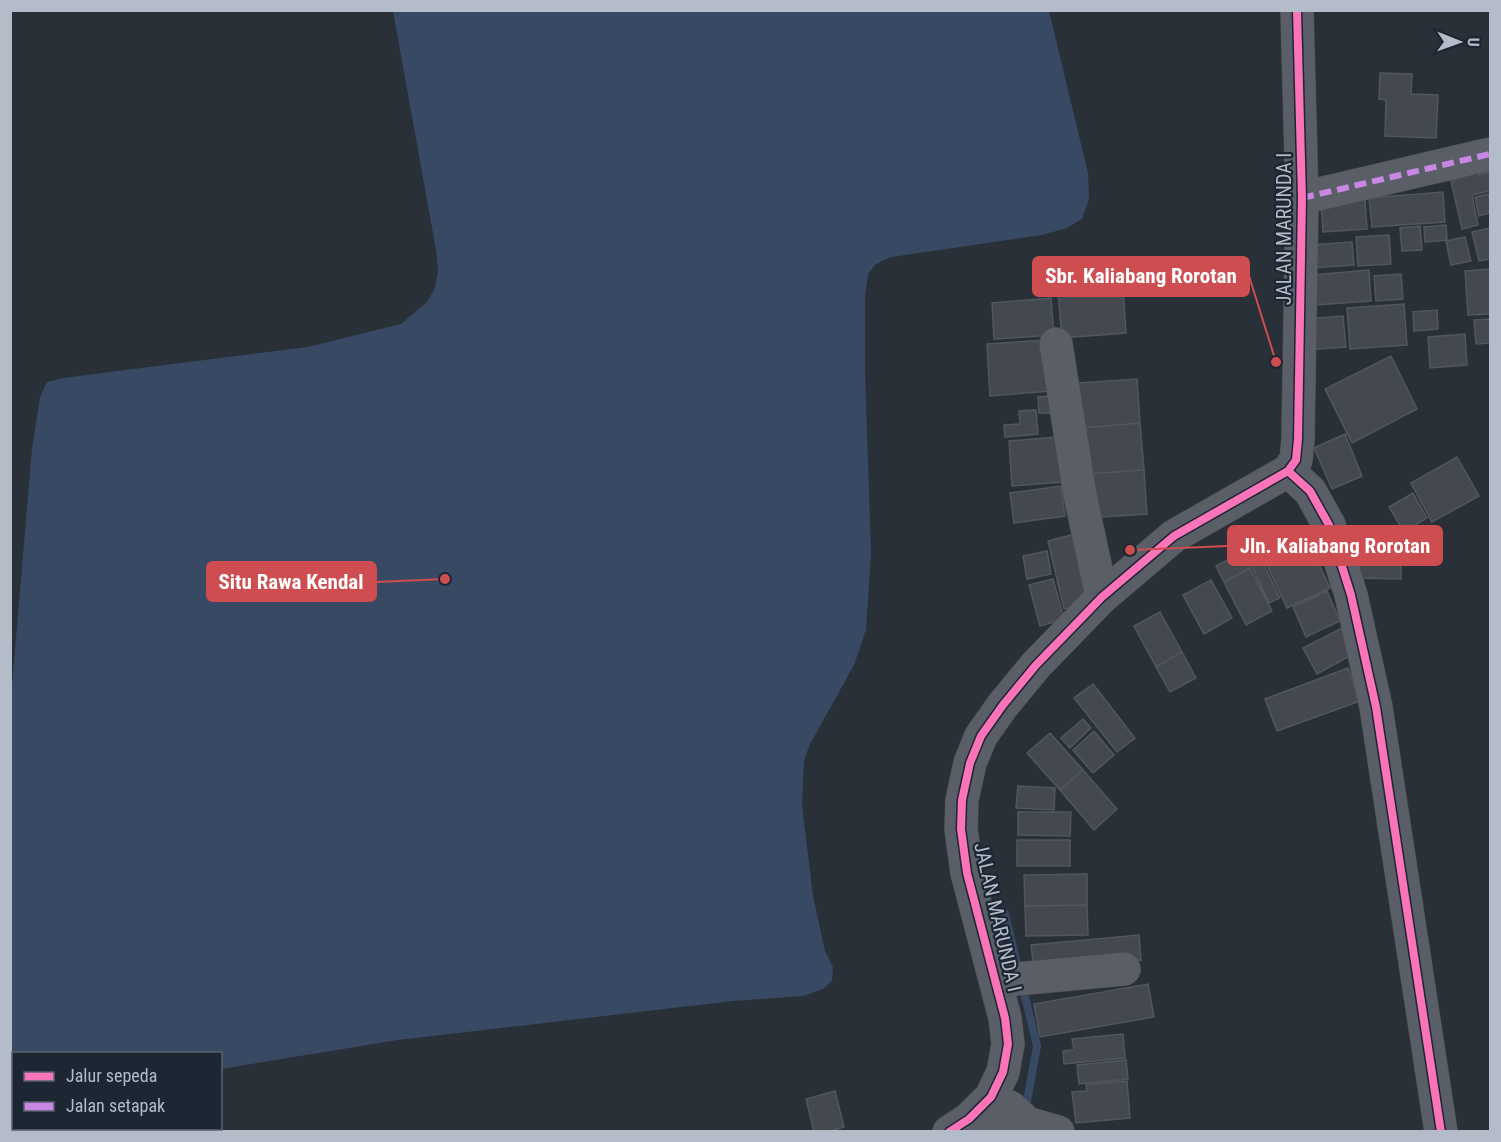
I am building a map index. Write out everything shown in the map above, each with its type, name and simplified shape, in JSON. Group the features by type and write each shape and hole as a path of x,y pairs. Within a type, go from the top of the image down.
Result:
{"street":[{"name":"JALAN MARUNDA I","path":"949,1131 969,1119 1008,1118 1003,1072 1008,1044 1005,1018 1015,980 967,873 961,829 962,800 970,763 981,736 1036,665 1102,597 1174,536 1299,481 1296,460 1302,198 1297,10"},
{"path":"1302,198 1491,154"},
{"path":"1056,344 1080,495 1102,597"},
{"path":"1299,481 1329,525 1351,595 1376,706 1441,1131"},
{"path":"1015,980 1124,969"}],"water":[{"path":"393,11 1049,11 1088,173 1089,199 1082,219 1067,228 1042,235 891,257 876,264 868,274 865,296 865,370 871,553 866,630 854,665 809,746 804,761 802,806 813,896 825,951 833,967 832,981 823,989 803,996 733,1001 398,1040 222,1069 222,1052 12,1052 11,1121 11,697 32,449 40,397 47,382 63,378 308,347 401,324 427,302 435,288 438,272"}],"building":[{"path":"1380,73 1412,74 1411,94 1438,95 1436,138 1385,136 1386,100 1379,99"},
{"path":"1477,164 1479,175 1490,172 1490,191 1472,195 1478,225 1462,229 1451,181 1458,179 1456,169"},
{"path":"1443,192 1445,222 1372,227 1369,198"},
{"path":"1489,194 1490,213 1479,216 1475,197"},
{"path":"1365,200 1367,229 1323,232 1321,204"},
{"path":"1446,225 1447,240 1425,242 1424,227"},
{"path":"1420,226 1422,250 1402,251 1400,228"},
{"path":"1490,228 1490,259 1479,261 1472,232"},
{"path":"1389,235 1391,264 1358,266 1356,237"},
{"path":"1465,237 1471,261 1451,265 1446,241"},
{"path":"1352,242 1354,265 1312,268 1310,245"},
{"path":"1490,269 1490,314 1468,315 1465,271"},
{"path":"1369,270 1371,301 1314,305 1312,275"},
{"path":"1401,274 1403,299 1376,301 1374,276"},
{"path":"1123,287 1126,333 1062,338 1058,292"},
{"path":"1051,298 1054,335 994,339 992,303"},
{"path":"1404,304 1407,345 1350,349 1347,308"},
{"path":"1437,310 1438,329 1414,331 1413,312"},
{"path":"1343,316 1346,347 1307,350 1304,319"},
{"path":"1490,319 1490,343 1476,344 1474,320"},
{"path":"1465,334 1467,365 1430,368 1428,337"},
{"path":"1047,340 1051,391 990,396 987,344"},
{"path":"1391,356 1417,409 1352,443 1325,389"},
{"path":"1137,379 1140,423 1082,428 1079,383"},
{"path":"1050,396 1050,413 1039,413 1038,397"},
{"path":"1036,410 1038,434 1005,437 1004,425 1020,424 1019,411"},
{"path":"1140,423 1144,470 1086,474 1082,428"},
{"path":"1345,434 1362,476 1332,489 1314,448"},
{"path":"1058,437 1062,482 1012,486 1009,441"},
{"path":"1457,457 1479,496 1432,522 1411,483"},
{"path":"1144,470 1147,514 1089,518 1086,474"},
{"path":"1061,486 1065,516 1014,523 1010,493"},
{"path":"1413,493 1427,518 1404,532 1389,507"},
{"path":"1302,528 1330,588 1287,608 1259,548"},
{"path":"1079,533 1095,601 1064,609 1048,541"},
{"path":"1359,535 1401,536 1401,579 1358,578"},
{"path":"1256,548 1280,598 1269,603 1246,554"},
{"path":"1047,551 1051,574 1027,579 1023,556"},
{"path":"1242,552 1250,568 1224,582 1216,566"},
{"path":"1250,568 1272,611 1246,625 1224,582"},
{"path":"1053,579 1064,619 1040,626 1029,585"},
{"path":"1211,580 1232,618 1204,634 1183,595"},
{"path":"1327,591 1340,621 1306,637 1293,607"},
{"path":"1160,612 1182,652 1156,667 1134,626"},
{"path":"1344,627 1357,652 1317,674 1303,648"},
{"path":"1182,652 1196,678 1170,692 1156,667"},
{"path":"1348,668 1360,701 1277,731 1265,699"},
{"path":"1093,684 1135,738 1117,752 1074,698"},
{"path":"1083,719 1091,728 1070,748 1061,738"},
{"path":"1094,731 1114,755 1093,773 1073,750"},
{"path":"1050,733 1083,770 1060,790 1027,753"},
{"path":"1083,770 1117,809 1094,830 1060,790"},
{"path":"1018,786 1055,788 1054,810 1016,808"},
{"path":"1018,812 1071,812 1070,836 1018,835"},
{"path":"1017,840 1070,840 1070,866 1017,866"},
{"path":"1087,874 1087,905 1025,906 1024,875"},
{"path":"1087,905 1088,935 1026,936 1025,906"},
{"path":"1139,935 1141,960 1034,970 1031,945"},
{"path":"1148,984 1154,1017 1040,1037 1034,1004"},
{"path":"1123,1034 1125,1058 1064,1064 1063,1051 1074,1050 1072,1039"},
{"path":"1126,1060 1128,1079 1079,1084 1077,1065"},
{"path":"1127,1081 1130,1118 1076,1123 1072,1092 1087,1091 1086,1085"},
{"path":"835,1091 844,1127 827,1132 814,1132 806,1099"}],"waterway":[{"path":"1005,914 1019,972"},
{"path":"1021,1108 1027,1101 1037,1046 1022,984"}],"marked path":[{"path":"1302,198 1490,154"}],"cycle path":[{"path":"949,1132 969,1119 991,1097 1003,1072 1008,1044 1005,1018 967,873 961,829 962,800 970,763 981,736 1036,665 1102,597 1174,536 1288,471 1296,460 1302,198 1297,10"},
{"path":"1288,471 1310,491 1329,525 1351,595 1376,707 1441,1132"}],"place":[{"name":"Sbr. Kaliabang Rorotan","path":"1276,362"},
{"name":"Jln. Kaliabang Rorotan","path":"1130,550"},
{"name":"Situ Rawa Kendal","path":"445,579"}]}
